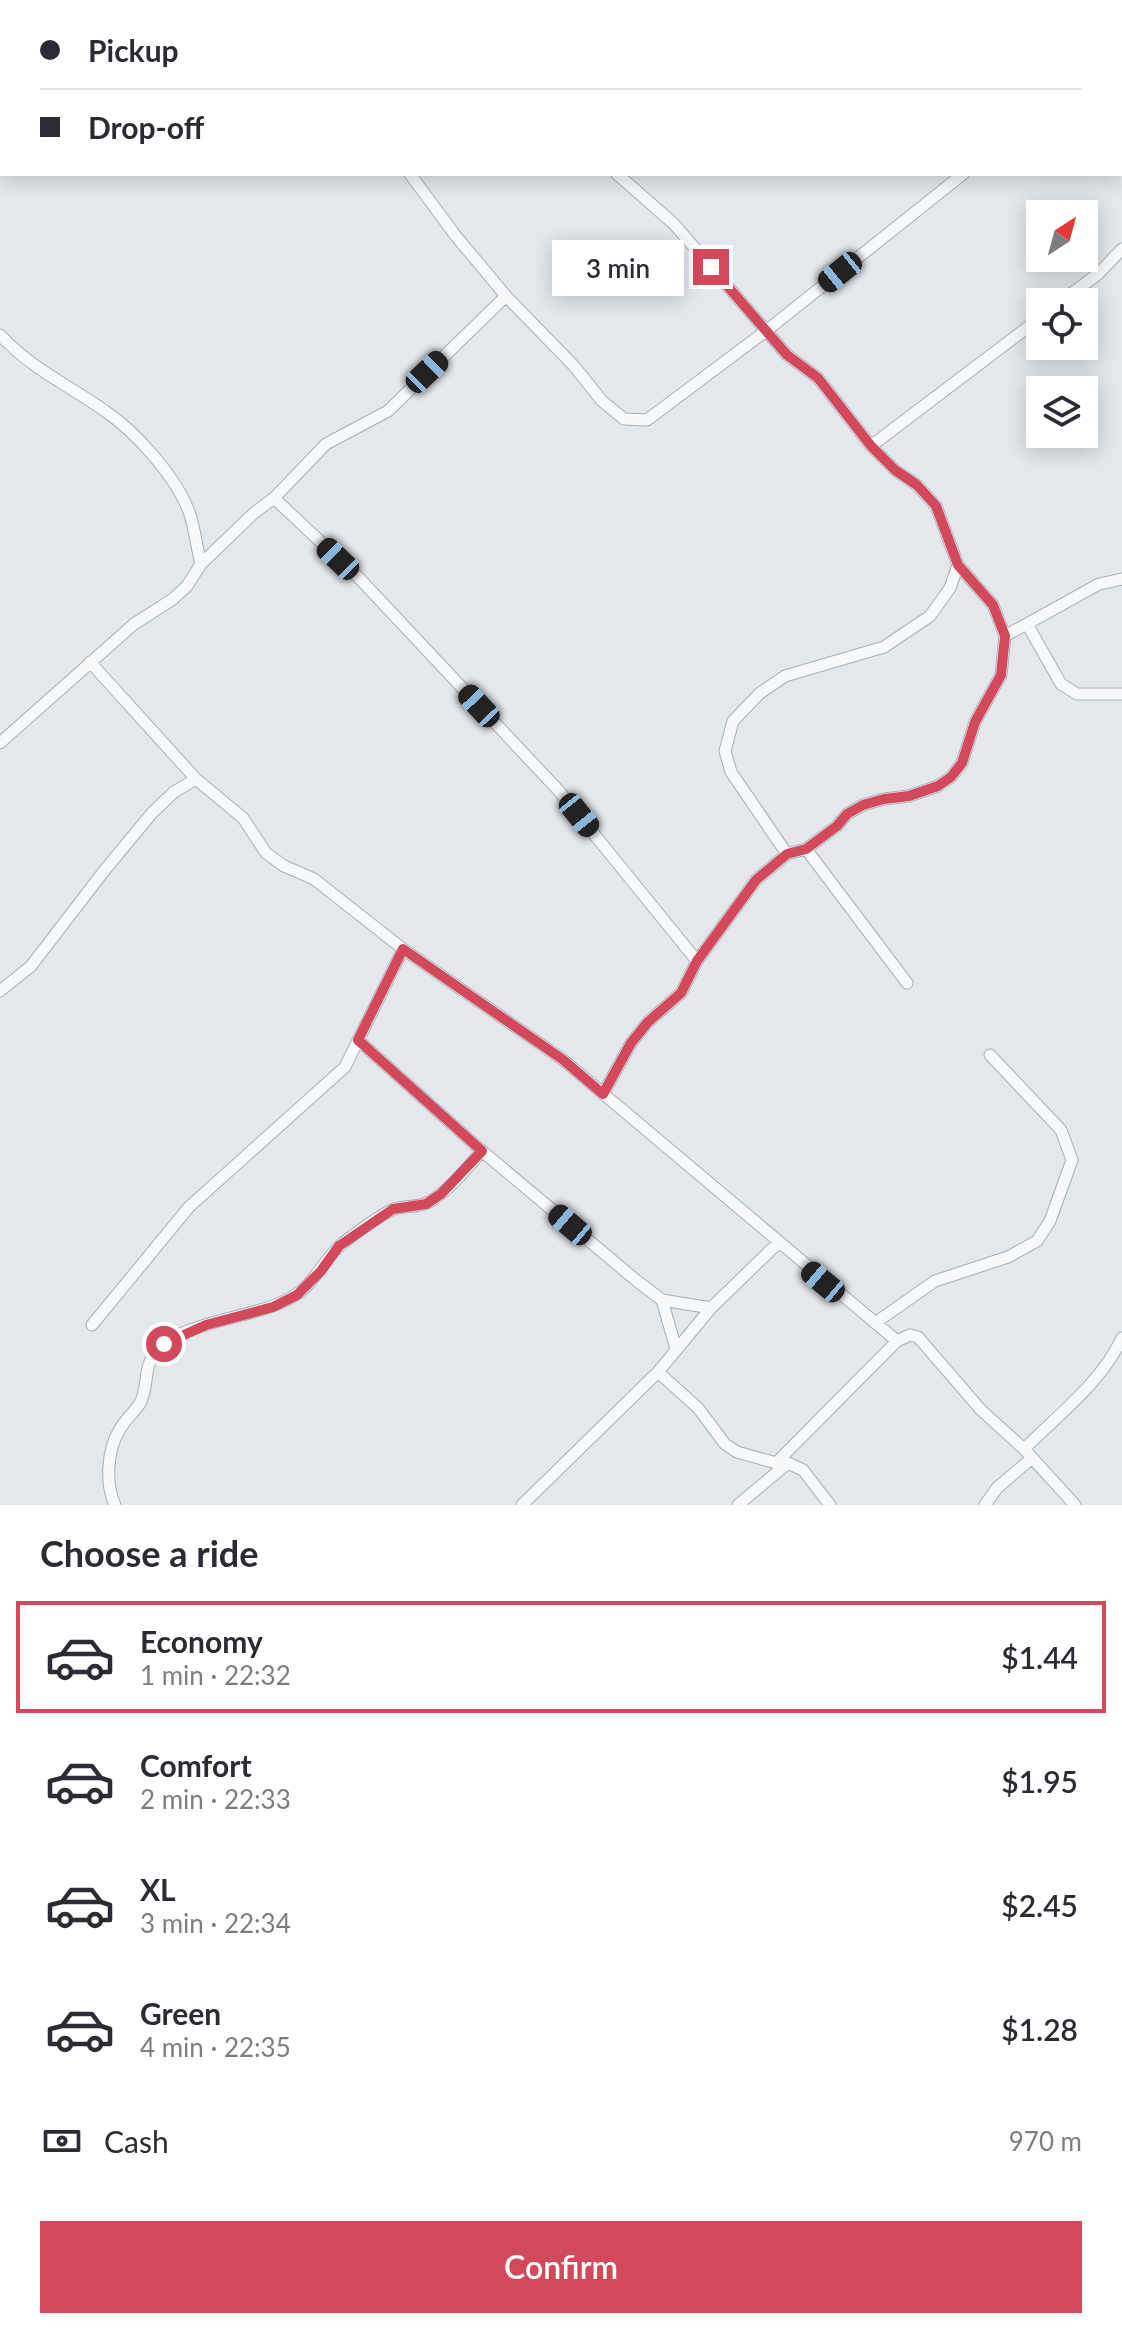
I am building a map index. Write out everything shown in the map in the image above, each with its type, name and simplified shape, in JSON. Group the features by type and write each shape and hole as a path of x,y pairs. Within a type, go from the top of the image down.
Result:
{"street":[{"path":"411,176 506,296 574,366 602,401 624,419 647,420 766,331 960,176"},
{"path":"603,1094 631,1043 648,1022 681,993 697,961 756,880 787,854 806,849 837,826 847,814 863,805 909,796 938,786 951,777 962,763 975,722 1001,675 1005,636 993,605 958,565 936,506 917,485 895,470 871,446 818,378 787,355 674,224 619,176"},
{"path":"1079,288 1122,249"},
{"path":"0,743 134,624 173,599 187,586 201,564 274,498 326,444 388,411 506,296"},
{"path":"871,446 1026,329"},
{"path":"0,335 39,371 105,410 127,427 175,483 189,512 201,564"},
{"path":"274,498 360,579 559,791 697,961"},
{"path":"787,854 731,772 725,751 733,721 760,693 785,676 884,647 930,616 950,588 958,565"},
{"path":"1005,636 1099,584 1122,579"},
{"path":"1027,624 1061,684 1077,694 1122,694"},
{"path":"90,662 196,779 243,818 266,853 284,866 314,879 403,949 562,1059 897,1341"},
{"path":"0,991 31,966 152,813 174,792 196,779"},
{"path":"806,849 907,983"},
{"path":"92,1325 189,1207 345,1067 403,949"},
{"path":"358,1040 482,1151 662,1300 711,1308"},
{"path":"875,1323 935,1281 1008,1257 1037,1241 1050,1221 1072,1160 1061,1130 990,1055"},
{"path":"115,1505 109,1491 108,1477 115,1439 140,1404 145,1392 148,1365 155,1352 177,1337 206,1325 273,1307 297,1295 321,1271 339,1246 393,1209 426,1204 441,1194 482,1151"},
{"path":"522,1505 658,1372 711,1308 778,1243"},
{"path":"662,1300 676,1349"},
{"path":"738,1505 897,1341 910,1335 918,1337 981,1410 1028,1454 1075,1505"},
{"path":"985,1505 1095,1380 1114,1355 1122,1338"},
{"path":"658,1372 698,1408 725,1444 737,1452 803,1470 830,1505"}],"route":[{"path":"164,1344 206,1325 273,1307 297,1295 321,1271 339,1246 393,1209 426,1204 441,1194 482,1151 358,1040 403,949 562,1059 603,1094 631,1043 648,1022 681,993 697,961 756,880 787,854 806,849 837,826 847,814 863,805 909,796 938,786 951,777 962,763 975,722 1001,675 1005,636 993,605 958,565 936,506 917,485 895,470 871,446 818,378 787,355 711,267"}]}
